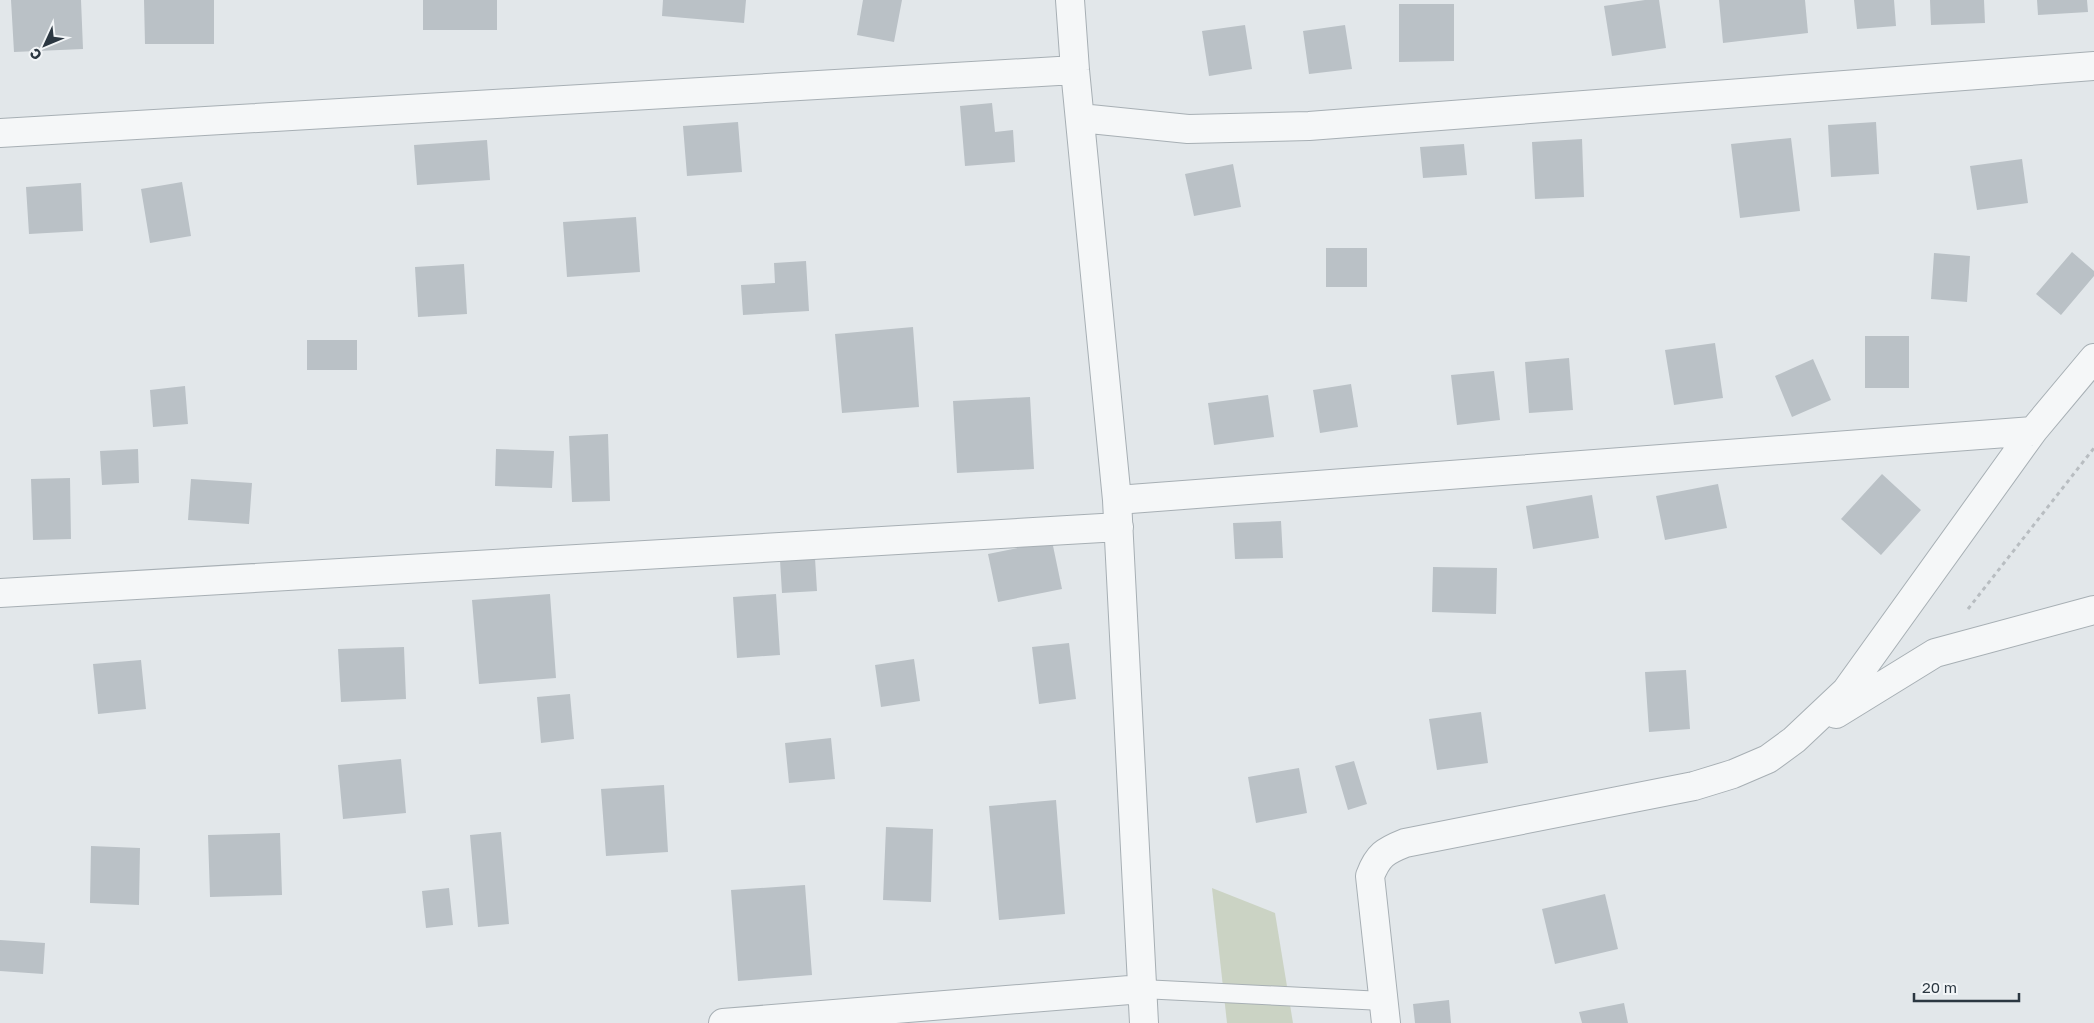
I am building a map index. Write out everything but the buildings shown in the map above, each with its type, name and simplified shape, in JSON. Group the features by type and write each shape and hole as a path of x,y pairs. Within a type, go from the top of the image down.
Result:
{"street":[{"path":"1070,0 1074,70 1117,500 1144,1023"},
{"path":"1080,118 1188,128 1309,126 2094,66"},
{"path":"0,133 1074,70"},
{"path":"1794,740 1846,691 2033,431 2094,358"},
{"path":"1117,500 2033,431"},
{"path":"0,593 1118,527"},
{"path":"1385,1012 1370,876 1376,860 1383,854 1405,843 1694,786 1733,774 1768,759 1794,740 1934,653 2094,610"},
{"path":"723,1023 1142,989"}],"lane":[{"path":"1142,989 1385,1012"}],"path":[{"path":"1965,613 2094,448"}],"green space":[{"path":"1212,888 1275,913 1293,1023 1227,1023"}]}
